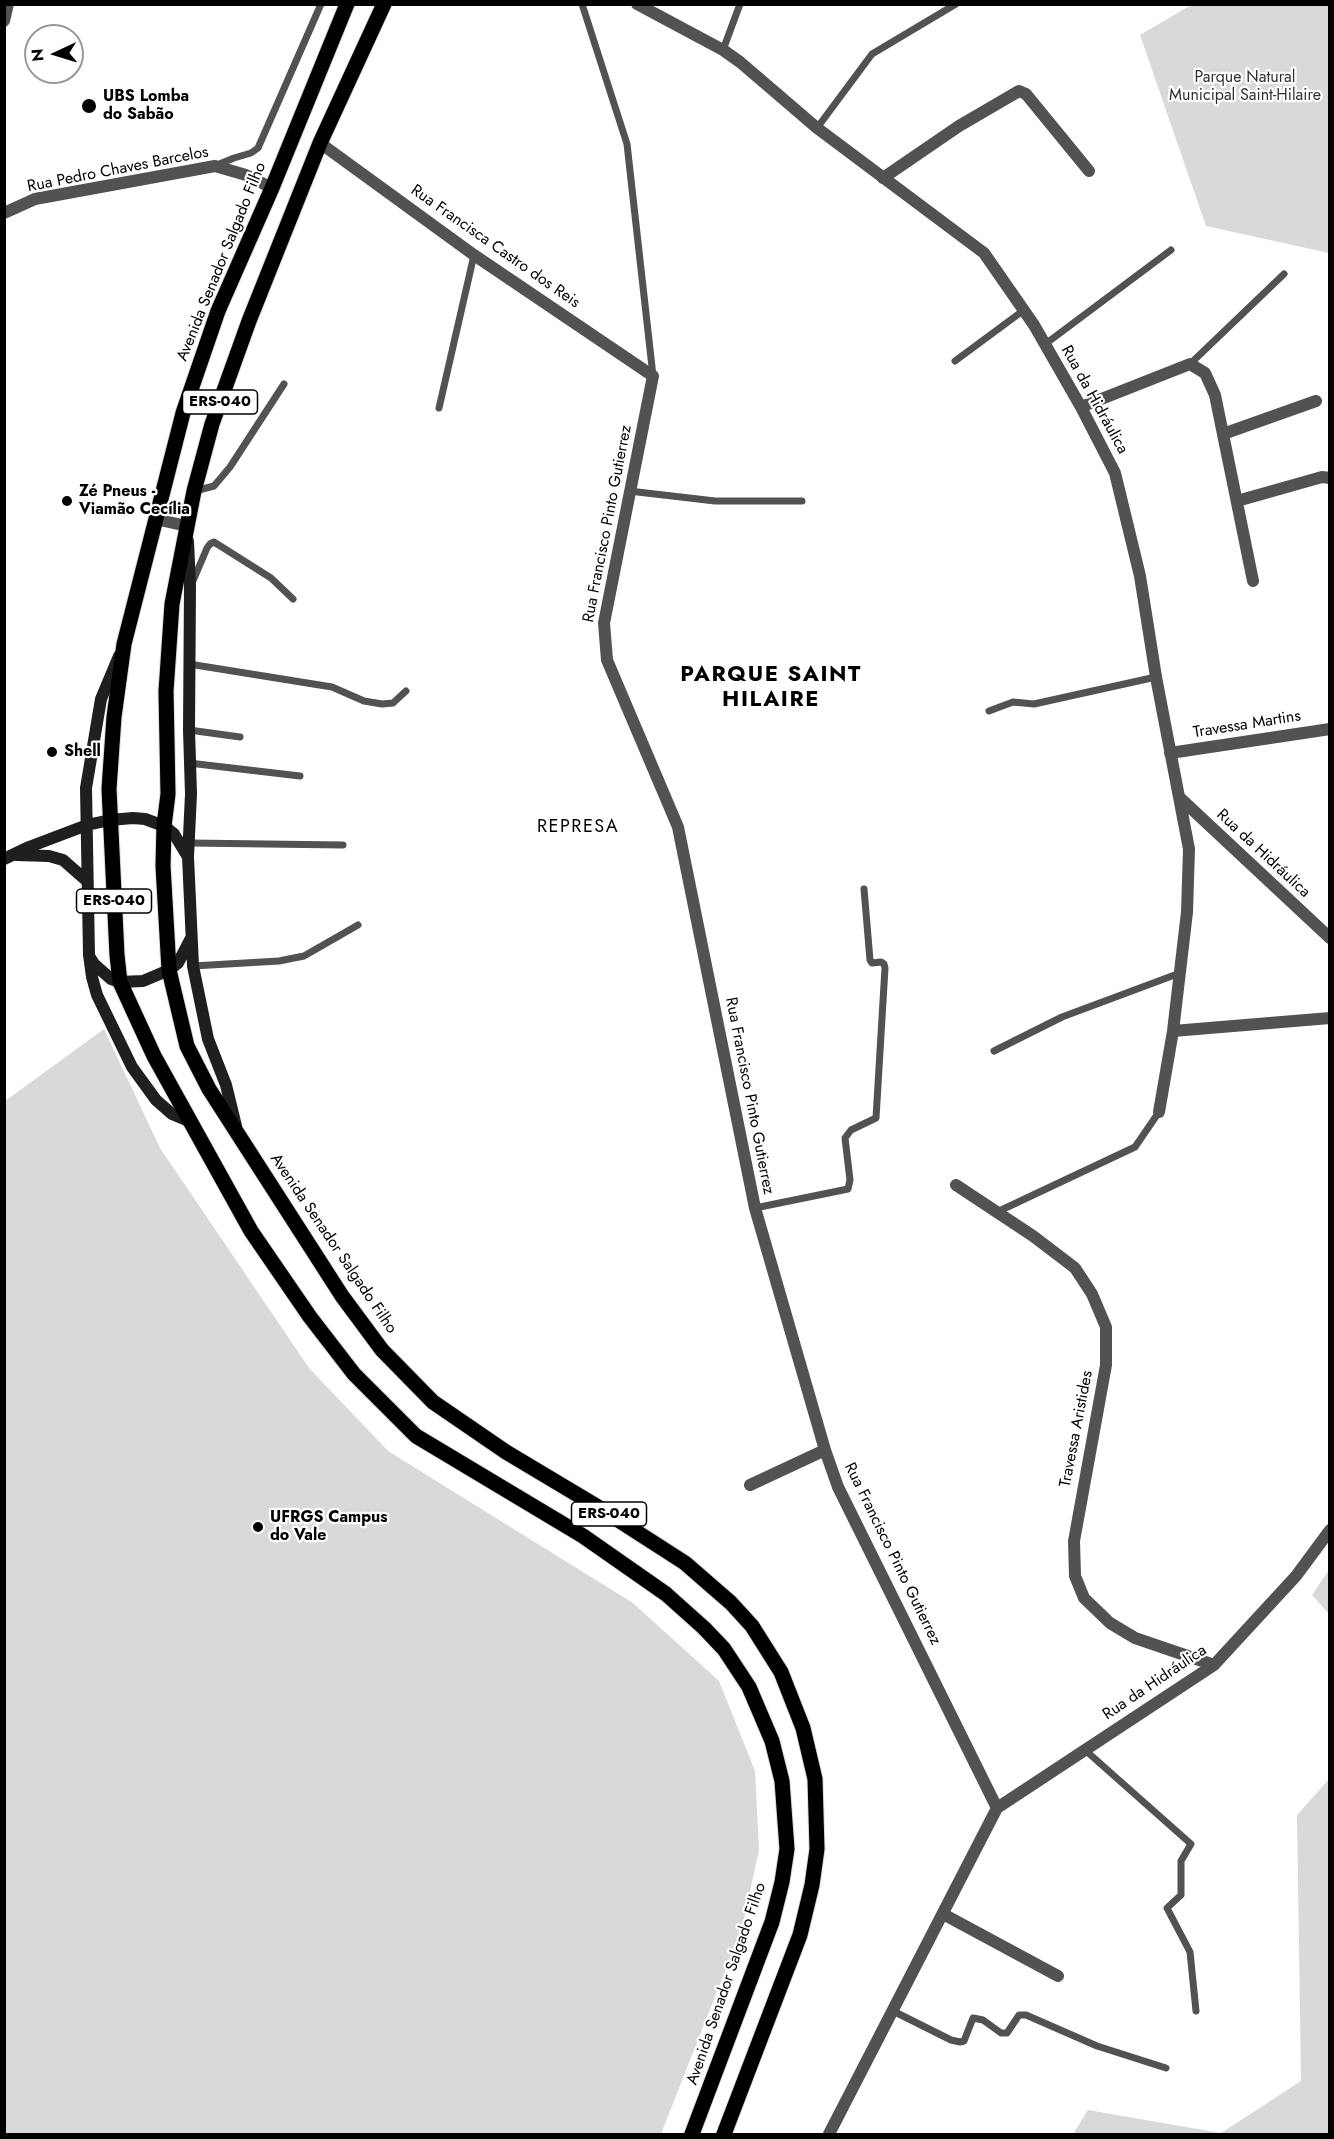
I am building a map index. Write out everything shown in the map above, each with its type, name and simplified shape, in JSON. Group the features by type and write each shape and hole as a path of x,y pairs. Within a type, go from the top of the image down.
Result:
{"main road":[{"name":"Avenida Senador Salgado Filho","path":"347,4 215,321 183,413 124,644 114,717 109,789 120,982 150,1048 251,1231 310,1317 354,1374 416,1436 583,1536 666,1594 724,1649 749,1687 772,1741 782,1781 787,1849 772,1922 692,2134"},
{"name":"Avenida Senador Salgado Filho","path":"384,4 320,143 249,321 212,424 194,491 172,604 166,691 168,794 164,826 164,902 169,970 187,1046 209,1089 284,1209 342,1296 382,1350 433,1402 506,1452 685,1563 731,1603 752,1626 781,1672 803,1728 815,1779 817,1849 812,1885 800,1935 724,2134"},
{"name":"Avenida Senador Salgado Filho","path":"187,526 190,586 190,843 188,857 190,939 193,966 208,1039 226,1085 238,1133"},
{"name":"Avenida Senador Salgado Filho","path":"124,644 101,699 86,788 89,955 97,995 132,1068 156,1100 172,1113 191,1122"},
{"path":"8,856 87,825 133,818 146,819 164,826 174,834 188,857"},
{"path":"8,856 49,856 63,860 87,880"},
{"path":"89,955 104,974 120,982 143,981 169,970 178,963 190,939"}],"street":[{"path":"4,21 8,4"},
{"name":"Rua da Hidráulica","path":"637,4 723,50 817,128 984,254 1024,310 1081,407 1115,473 1140,576 1179,797 1329,939"},
{"path":"883,178 959,126 1019,91 1026,94 1089,171"},
{"name":"Rua Francisca Castro dos Reis","path":"320,143 474,255 653,376"},
{"name":"Rua Pedro Chaves Barcelos","path":"4,213 35,199 215,166 246,175 272,188"},
{"path":"1081,407 1190,364 1205,373 1215,395 1253,581"},
{"name":"Rua Francisco Pinto Gutierrez","path":"653,376 604,623 607,660 678,827 755,1208 825,1450 838,1487 998,1808"},
{"path":"1223,434 1316,401"},
{"path":"1237,501 1322,477 1329,478"},
{"path":"155,519 187,526"},
{"name":"Travessa Martins","path":"1170,753 1329,729"},
{"path":"1159,1112 1173,1031 1187,912 1189,849 1179,797"},
{"path":"1173,1031 1329,1018"},
{"name":"Travessa Aristides","path":"956,1185 1033,1236 1075,1268 1092,1294 1106,1327 1106,1365 1074,1541 1075,1576 1084,1598 1110,1623 1135,1638 1214,1665"},
{"path":"750,1485 825,1450"},
{"name":"Rua da Hidráulica","path":"998,1808 1214,1665 1296,1576 1329,1530"},
{"path":"829,2134 998,1808"},
{"path":"943,1914 1058,1976"}],"lane":[{"path":"215,166 251,153 258,148 321,4"},
{"name":"Rua Francisco Pinto Gutierrez","path":"582,4 627,144 653,376"},
{"path":"723,50 740,4"},
{"path":"817,128 872,54 956,4"},
{"path":"1044,345 1171,250"},
{"path":"439,408 474,255"},
{"path":"1190,364 1284,274"},
{"path":"955,361 1024,310"},
{"path":"194,491 214,486 230,467 284,384"},
{"path":"629,491 715,501 802,501"},
{"path":"190,586 207,548 214,542 271,578 293,599"},
{"path":"189,664 332,687 364,701 382,704 393,703 406,691"},
{"path":"989,711 1013,702 1034,704 1156,677"},
{"path":"189,730 240,737"},
{"path":"189,763 300,776"},
{"path":"190,843 343,845"},
{"path":"755,1208 848,1189 850,1180 845,1138 851,1130 876,1119 885,968 881,962 872,963 870,960 864,889"},
{"path":"193,966 279,961 304,956 358,925"},
{"path":"994,1051 1062,1017 1180,973"},
{"path":"997,1212 1135,1147 1159,1112"},
{"path":"1085,1750 1191,1844 1181,1862 1181,1895 1167,1908 1191,1952 1196,2011"},
{"path":"893,2011 951,2040 960,2042 964,2041 973,2018 983,2020 1001,2033 1007,2033 1019,2015 1026,2015 1097,2046 1166,2068"}],"green space":[{"name":"Parque Natural Municipal Saint-Hilaire","path":"1191,5 1329,5 1329,253 1206,226 1140,35"},
{"name":"UFRGS Campus do Vale","path":"104,1029 160,1148 309,1368 388,1451 633,1603 719,1681 755,1771 759,1850 742,1928 661,2134 5,2134 5,1101"},
{"path":"1329,1570 1329,1614 1312,1595"},
{"path":"1329,1779 1329,2134 1073,2134 1088,2110 1221,2133 1301,2081 1297,1815"}],"place":[{"name":"UBS Lomba do Sabão","path":"89,106"},
{"name":"Zé Pneus - Viamão Cecília","path":"67,501"},
{"name":"Shell","path":"52,752"},
{"name":"UFRGS Campus do Vale","path":"258,1527"}],"district":[{"name":"PARQUE SAINT HILAIRE","path":"771,688"},
{"name":"REPRESA","path":"578,828"}]}
